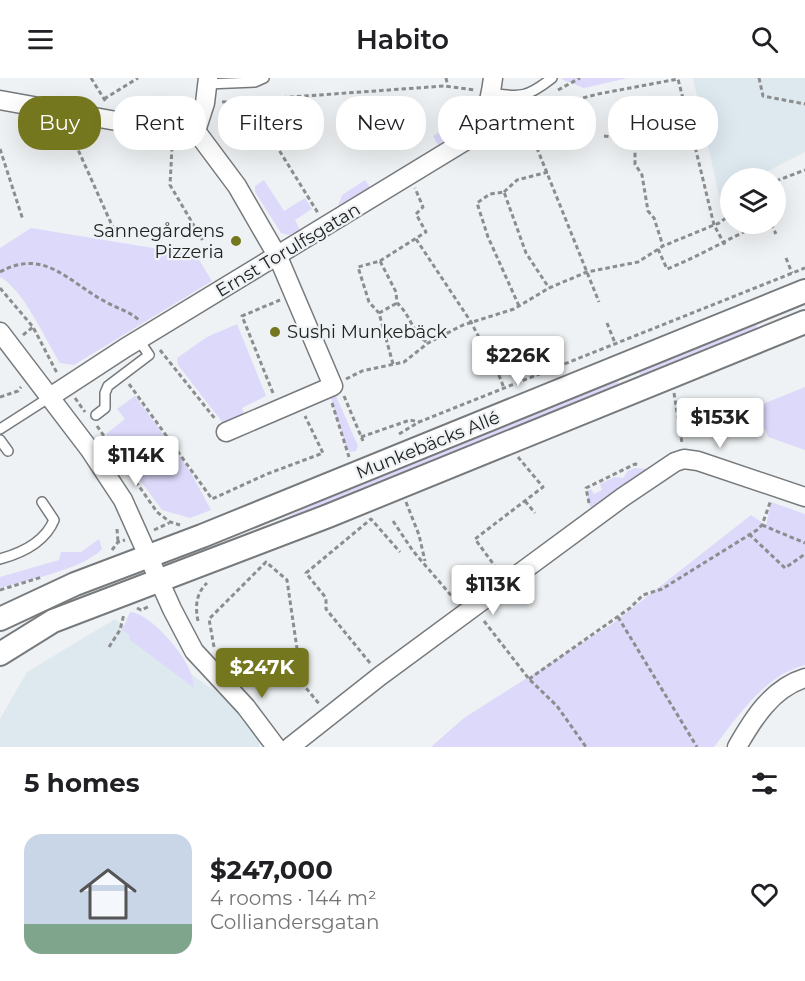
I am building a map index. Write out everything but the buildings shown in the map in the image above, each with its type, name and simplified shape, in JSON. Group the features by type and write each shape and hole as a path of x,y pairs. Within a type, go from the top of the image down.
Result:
{"street":[{"path":"206,96 207,81"},
{"name":"Ernst Torulfsgatan","path":"44,401 99,363 278,257 465,141 482,120 488,87"},
{"path":"0,100 18,103"},
{"path":"206,144 237,186 278,257 335,388 226,432"},
{"name":"Munkebäcks Allé","path":"0,619 75,584 805,291"},
{"name":"Munkebäcks Allé","path":"0,654 54,621 328,516 805,322"},
{"path":"0,332 44,401 123,500 194,651 246,707 276,747"},
{"path":"290,747 380,676 658,471 684,459 698,461 805,497"},
{"path":"737,747 753,720 771,697 805,678"}],"lane":[{"path":"207,81 255,82 264,78"},
{"path":"488,87 514,96 533,93 552,78"},
{"path":"96,415 105,408 105,393 113,383 149,355 144,336"},
{"path":"99,363 113,383"},
{"path":"0,429 44,401"},
{"path":"0,440 8,451"},
{"path":"0,558 28,547 49,532 54,520 42,502"}],"path":[{"path":"91,78 104,99 105,105 101,113"},
{"path":"104,99 138,78"},
{"path":"446,78 448,87"},
{"path":"759,78 764,96 805,104"},
{"path":"590,96 678,79 682,96"},
{"path":"310,96 448,87 488,87"},
{"path":"604,136 608,136"},
{"path":"0,149 23,220"},
{"path":"78,150 115,232"},
{"path":"171,150 170,185 203,241"},
{"path":"278,150 327,227"},
{"path":"539,150 599,302"},
{"path":"635,150 635,164 642,175 648,211 654,218 663,246"},
{"path":"696,150 714,225 726,247"},
{"path":"276,156 280,153"},
{"path":"786,177 805,170"},
{"path":"519,306 488,237 477,203 490,194 504,192 517,180 548,172"},
{"path":"292,183 298,180"},
{"path":"393,364 384,339 379,313 369,302 358,267 380,261 426,232 416,214 423,207 412,183"},
{"path":"504,192 526,253 549,288"},
{"path":"350,377 404,362 428,343 471,322 519,306 549,288 587,272 638,262 663,246 720,221"},
{"path":"657,249 667,269 699,256 723,240 737,234"},
{"path":"416,239 471,322 485,349"},
{"path":"786,258 792,273"},
{"path":"380,261 396,292 397,303 407,312 422,339 428,343"},
{"path":"0,272 26,262 47,264 106,303 131,313 144,336 226,432"},
{"path":"393,438 419,422 805,268"},
{"path":"0,288 33,327 60,378"},
{"path":"280,409 242,315 294,294"},
{"path":"379,313 397,303"},
{"path":"607,323 615,343"},
{"path":"23,335 33,327"},
{"path":"38,356 45,350"},
{"path":"496,368 504,388"},
{"path":"123,376 212,499 267,474 322,453 298,401"},
{"path":"21,382 22,388 44,401"},
{"path":"0,397 22,388"},
{"path":"358,455 350,459 345,449 330,397 335,388 344,394 362,439 410,420 419,422"},
{"path":"674,392 684,459"},
{"path":"71,393 118,454 158,512 170,522 183,526"},
{"path":"508,583 475,539 543,487 516,456"},
{"path":"592,519 586,488 635,464 658,471"},
{"path":"529,679 618,617 643,595 662,590 762,525 772,497"},
{"path":"406,500 420,535 425,562"},
{"path":"525,501 536,513"},
{"path":"380,676 326,609 326,597 306,573 371,519 400,552"},
{"path":"114,520 118,542"},
{"path":"393,521 413,551 425,562 475,628 493,614"},
{"path":"762,525 805,543"},
{"path":"749,534 785,568 805,554"},
{"path":"206,635 214,649 209,619 266,562 287,580 302,683 328,716"},
{"path":"0,590 42,577 49,580"},
{"path":"202,628 196,612 197,601 201,589 210,580"},
{"path":"618,617 697,747"},
{"path":"484,621 529,679 557,706 586,747"}],"shaded area":[{"path":"628,78 584,88 561,79"},
{"path":"693,78 805,78 805,152 774,168 720,168 720,200 709,150 718,150 718,96 697,96"},
{"path":"438,133 438,145 433,136"},
{"path":"264,180 284,211 305,198 312,209 295,220 300,230 289,235 281,233 255,192 255,186"},
{"path":"365,180 370,187 338,206 342,195"},
{"path":"31,228 196,255 212,281 74,365 60,363 26,304 9,283 0,277 0,248"},
{"path":"756,322 757,329 736,340 642,379 638,369"},
{"path":"237,324 266,396 242,408 246,419 226,427 178,365 177,358 207,337"},
{"path":"616,377 620,387 284,523 283,519 326,498"},
{"path":"805,387 805,450 768,437 755,407"},
{"path":"335,394 358,446 356,451 350,452 346,448 331,398"},
{"path":"135,396 190,471 211,510 190,518 162,510 106,434 125,419 117,409"},
{"path":"635,468 647,469 592,509 588,502 587,491 591,489 594,494 602,490 600,484 615,477 623,478 628,471"},
{"path":"771,502 805,514 805,665 791,670 765,687 743,710 714,747 431,747 464,718 612,624 751,515 766,525"},
{"path":"99,539 102,549 82,562 54,573 0,588 0,577 59,560 61,552 81,552"},
{"path":"130,612 139,614 149,621 171,642 188,667 193,678 193,687 129,639 130,635 122,630"},
{"path":"115,619 245,713 258,732 259,747 0,747 0,719 27,672"}],"place":[{"name":"Sannegårdens Pizzeria","path":"236,241"},
{"name":"Sushi Munkebäck","path":"275,332"}]}
